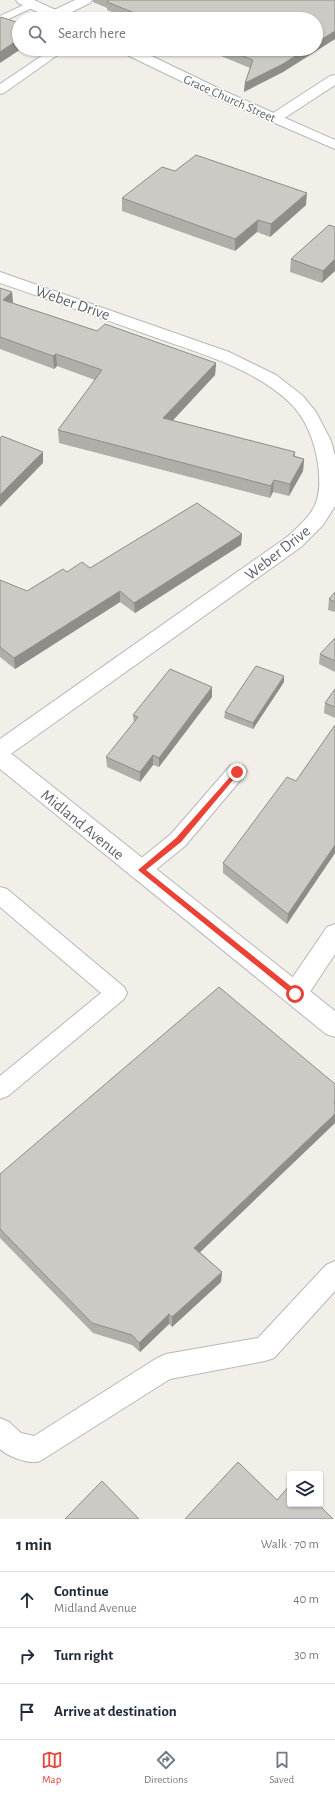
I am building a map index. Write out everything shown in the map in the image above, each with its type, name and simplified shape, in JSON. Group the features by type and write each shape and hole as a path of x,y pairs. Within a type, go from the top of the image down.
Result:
{"street":[{"path":"67,12 85,0"},
{"path":"28,2 49,12"},
{"name":"Grace Church Street","path":"140,56 217,93 335,145"},
{"path":"275,118 335,79"},
{"name":"Weber Drive","path":"0,277 223,356 255,370 285,388 303,405 318,424 327,443 333,461 333,484 326,505 314,524 294,542 0,750"},
{"name":"Midland Avenue","path":"0,757 335,1026"},
{"path":"295,994 335,934"}],"lane":[{"path":"12,12 28,2"},
{"path":"0,20 12,12"},
{"path":"0,90 50,56"},
{"path":"141,870 178,840 237,772"},
{"path":"0,895 116,993 0,1089"},
{"path":"0,1430 14,1445 36,1449 166,1367 265,1349 335,1273"}],"building":[{"path":"109,0 335,0 335,31 323,39 323,12 132,12 107,2"},
{"path":"0,18 12,21 12,44 0,52"},
{"path":"243,56 295,56 283,64 245,83 253,60"},
{"path":"196,155 307,193 271,224 258,220 235,239 122,198 162,167 175,171"},
{"path":"329,225 335,227 335,259 323,271 291,259"},
{"path":"0,288 12,292 3,300 97,331 105,324 216,363 163,418 295,452 293,456 304,459 290,484 274,480 271,486 58,430 102,370 56,354 53,356 0,337"},
{"path":"2,436 43,452 0,495 0,438"},
{"path":"197,503 242,534 134,603 120,591 14,658 0,647 0,580 27,591 63,569 67,572 82,562 90,568"},
{"path":"335,592 335,602 329,599"},
{"path":"335,638 335,661 320,654"},
{"path":"256,666 284,676 253,723 225,712"},
{"path":"170,669 212,687 159,758 153,755 140,772 106,757 138,717 133,715"},
{"path":"335,689 335,707 325,703"},
{"path":"335,725 335,845 288,914 223,863 287,777 296,781"},
{"path":"219,987 335,1084 335,1114 194,1248 222,1272 172,1317 169,1314 139,1343 132,1335 92,1323 0,1229 0,1174"},
{"path":"238,1462 277,1500 287,1488 287,1507 321,1507 333,1519 185,1519"},
{"path":"102,1481 139,1519 65,1519"}],"route":[{"path":"237,772 178,840 141,870 295,994"}]}
